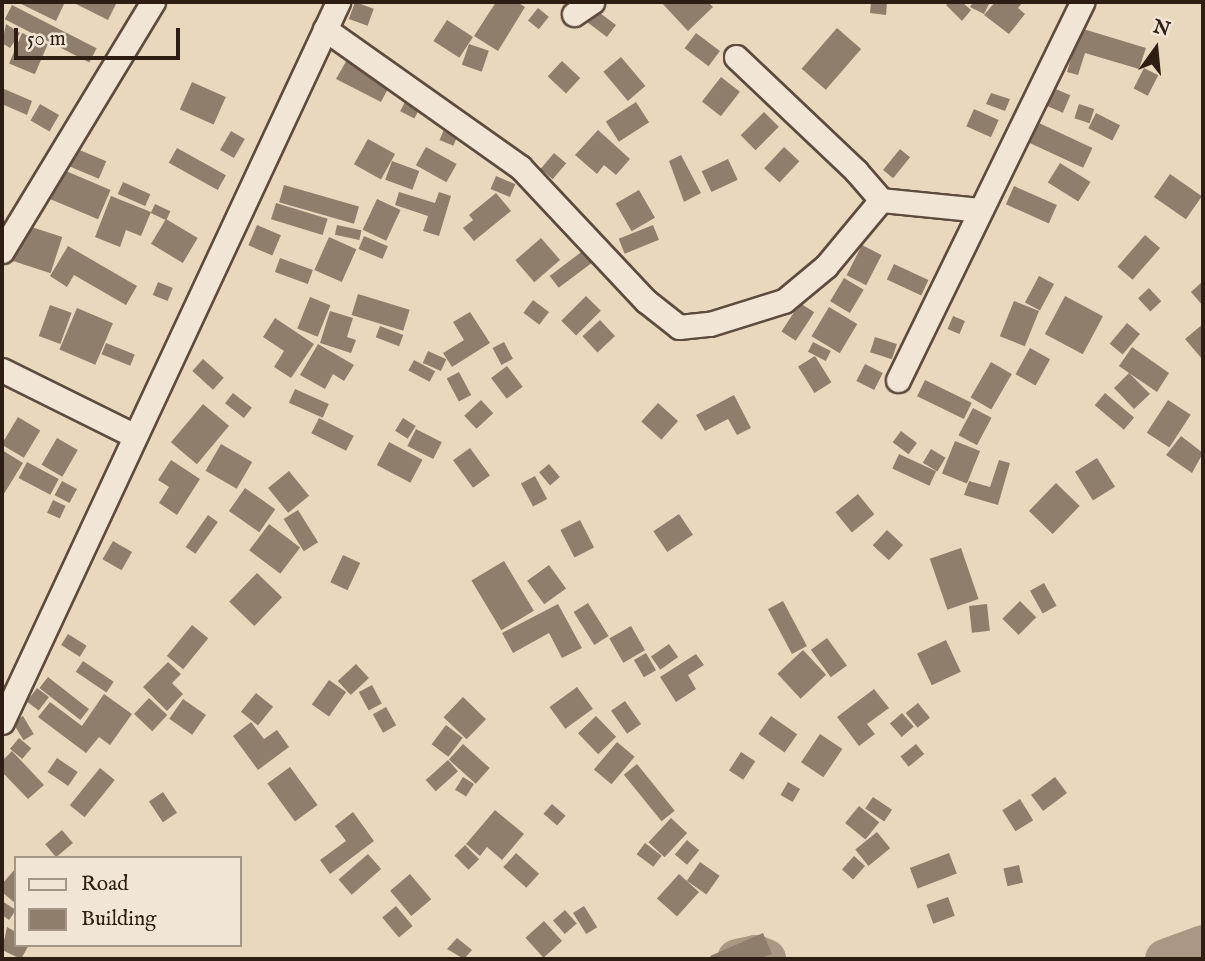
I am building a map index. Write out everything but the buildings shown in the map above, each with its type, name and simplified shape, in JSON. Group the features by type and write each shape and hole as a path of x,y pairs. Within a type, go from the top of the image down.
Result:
{"street":[{"path":"2,251 153,2"},
{"path":"2,722 133,435 338,2"},
{"path":"898,380 1082,2"},
{"path":"325,29 520,167 646,301 679,327 710,324 784,301 826,266 880,200"},
{"path":"736,57 856,171 880,200 981,210"},
{"path":"2,370 133,435"}],"waterway":[{"path":"1165,959 1203,945"},
{"path":"737,959 756,955 766,959"}]}
